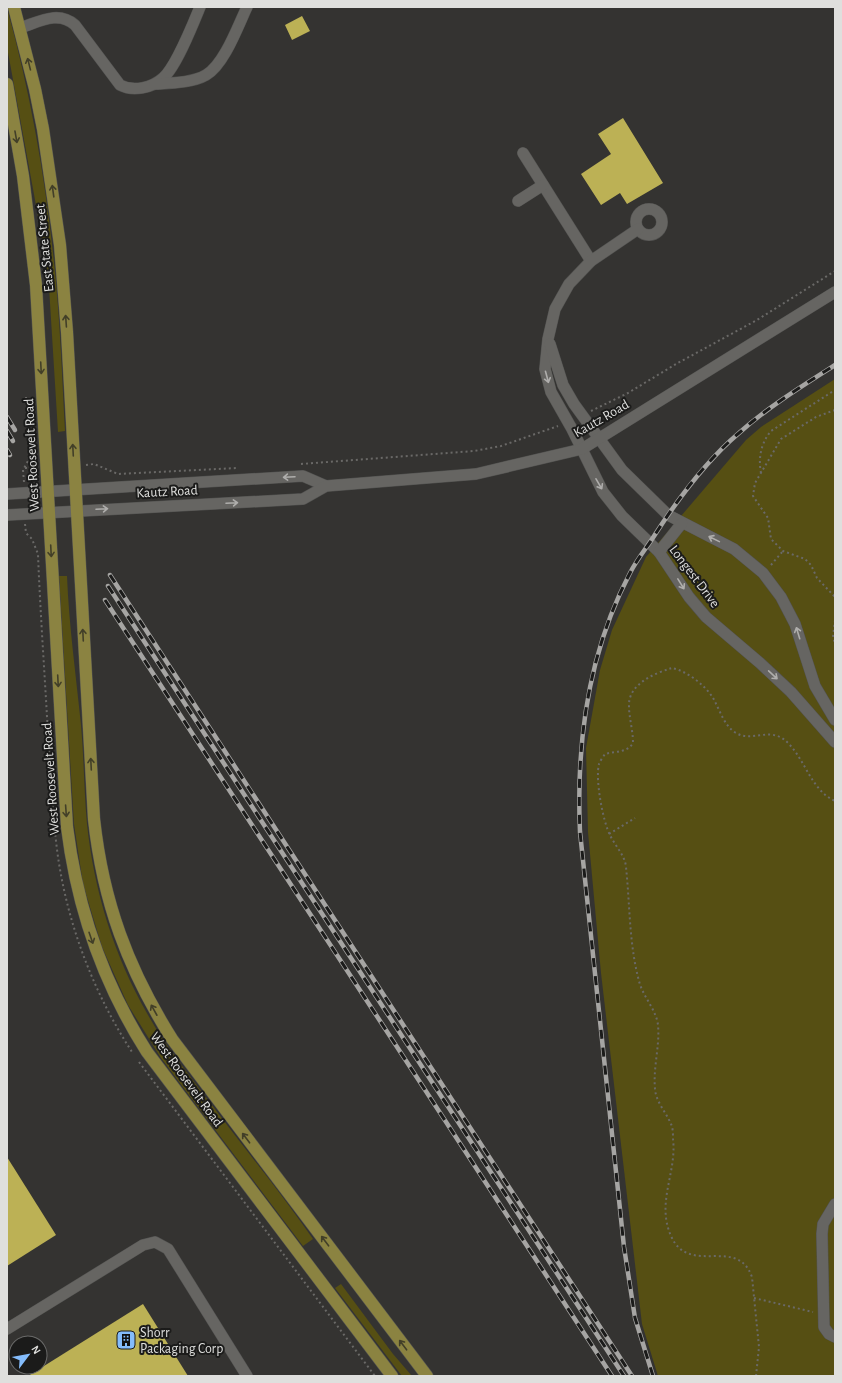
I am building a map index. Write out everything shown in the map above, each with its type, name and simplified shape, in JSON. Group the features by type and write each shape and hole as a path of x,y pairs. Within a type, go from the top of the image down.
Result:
{"main road":[{"name":"East State Street","path":"14,7 43,129 58,232 65,309 75,489"},
{"name":"West Roosevelt Road","path":"7,84 23,176 33,254 39,334 67,827 78,891 86,923 100,962 116,998 147,1052 392,1376"},
{"name":"West Roosevelt Road","path":"75,489 95,826 106,890 127,955 156,1014 186,1059 427,1376"}],"street":[{"path":"20,28 52,18 61,17 68,19 75,25 120,85 127,89 136,90 163,79 170,69 200,7"},
{"path":"152,84 196,79 213,70 220,62 247,7"},
{"path":"523,153 591,261"},
{"path":"518,201 543,185"},
{"name":"Longest Drive","path":"638,229 591,261 569,284 555,309 548,339 545,369 552,392 603,492 622,516 659,552 689,597 706,618 760,662 791,692 835,742"},
{"name":"Kautz Road","path":"7,514 303,499 326,486 476,474 582,449 835,292"},
{"name":"Longest Drive","path":"548,339 564,385 598,439 622,470 668,515 734,549 763,573 781,597 795,624 815,686 835,720"},
{"name":"Kautz Road","path":"7,494 303,476 326,486"},
{"path":"659,552 682,523"},
{"path":"835,1204 823,1224 824,1327 829,1334 835,1337"},
{"path":"7,1329 143,1245 155,1242 168,1249 247,1376"}],"path":[{"path":"593,410 628,393 676,364 756,320 835,271"},
{"path":"761,473 760,452 766,437 771,431 835,390"},
{"path":"24,472 23,470 26,468 30,452 26,397"},
{"path":"835,410 816,417 781,439 755,483 753,496 768,518 771,539 783,551 805,559 811,565 817,578 835,597"},
{"path":"296,464 474,451 501,446 557,426"},
{"path":"88,465 98,465 109,472 118,474 238,468"},
{"path":"763,573 783,551"},
{"path":"835,620 833,637 835,644"},
{"path":"756,1376 759,1347 752,1277 745,1263 732,1257 699,1256 687,1253 678,1247 674,1242 666,1222 664,1205 665,1193 674,1164 674,1141 672,1125 658,1101 655,1090 654,1068 658,1026 656,1017 644,995 639,981 630,921 626,866 622,855 609,834 598,775 599,764 605,754 623,751 630,748 633,743 629,704 634,690 639,683 672,668 688,675 704,687 712,697 727,723 737,734 745,736 772,734 781,737 797,755 819,790 827,798 835,802"},
{"path":"609,834 635,818"},
{"path":"754,1298 824,1315"}],"shaded area":[{"path":"7,8 23,71 36,134 54,262 61,346 65,431 58,432 49,287 40,227 7,47"},
{"path":"835,379 835,1376 658,1376 642,1324 601,973 588,832 586,748 600,670 612,630 646,557 746,440 761,427"},
{"path":"59,576 67,576 71,632 81,725 87,824 95,874 107,922 125,970 148,1015 186,1072 276,1188 313,1239 303,1246 161,1058 128,1005 102,947 83,884 74,824"},
{"path":"341,1284 393,1354 412,1376 402,1376 335,1288"}],"building":[{"path":"302,16 310,31 292,40 285,25"},
{"path":"623,118 663,183 627,204 620,193 601,205 581,174 611,154 598,134"},
{"path":"7,1157 56,1235 7,1266"},
{"name":"Shorr Packaging Corp","path":"143,1304 188,1376 28,1376 48,1375 48,1363"}],"railway":[{"path":"653,1376 635,1318 624,1247 580,832 580,765 588,699 604,635 616,603 636,563 684,492 715,455 750,423 835,365"},
{"path":"7,417 15,430"},
{"path":"7,431 13,441"},
{"path":"7,450 10,455"},
{"path":"110,575 632,1376"},
{"path":"108,586 624,1376"},
{"path":"105,600 612,1376"}],"place":[{"name":"Shorr Packaging Corp","path":"126,1340"}]}
